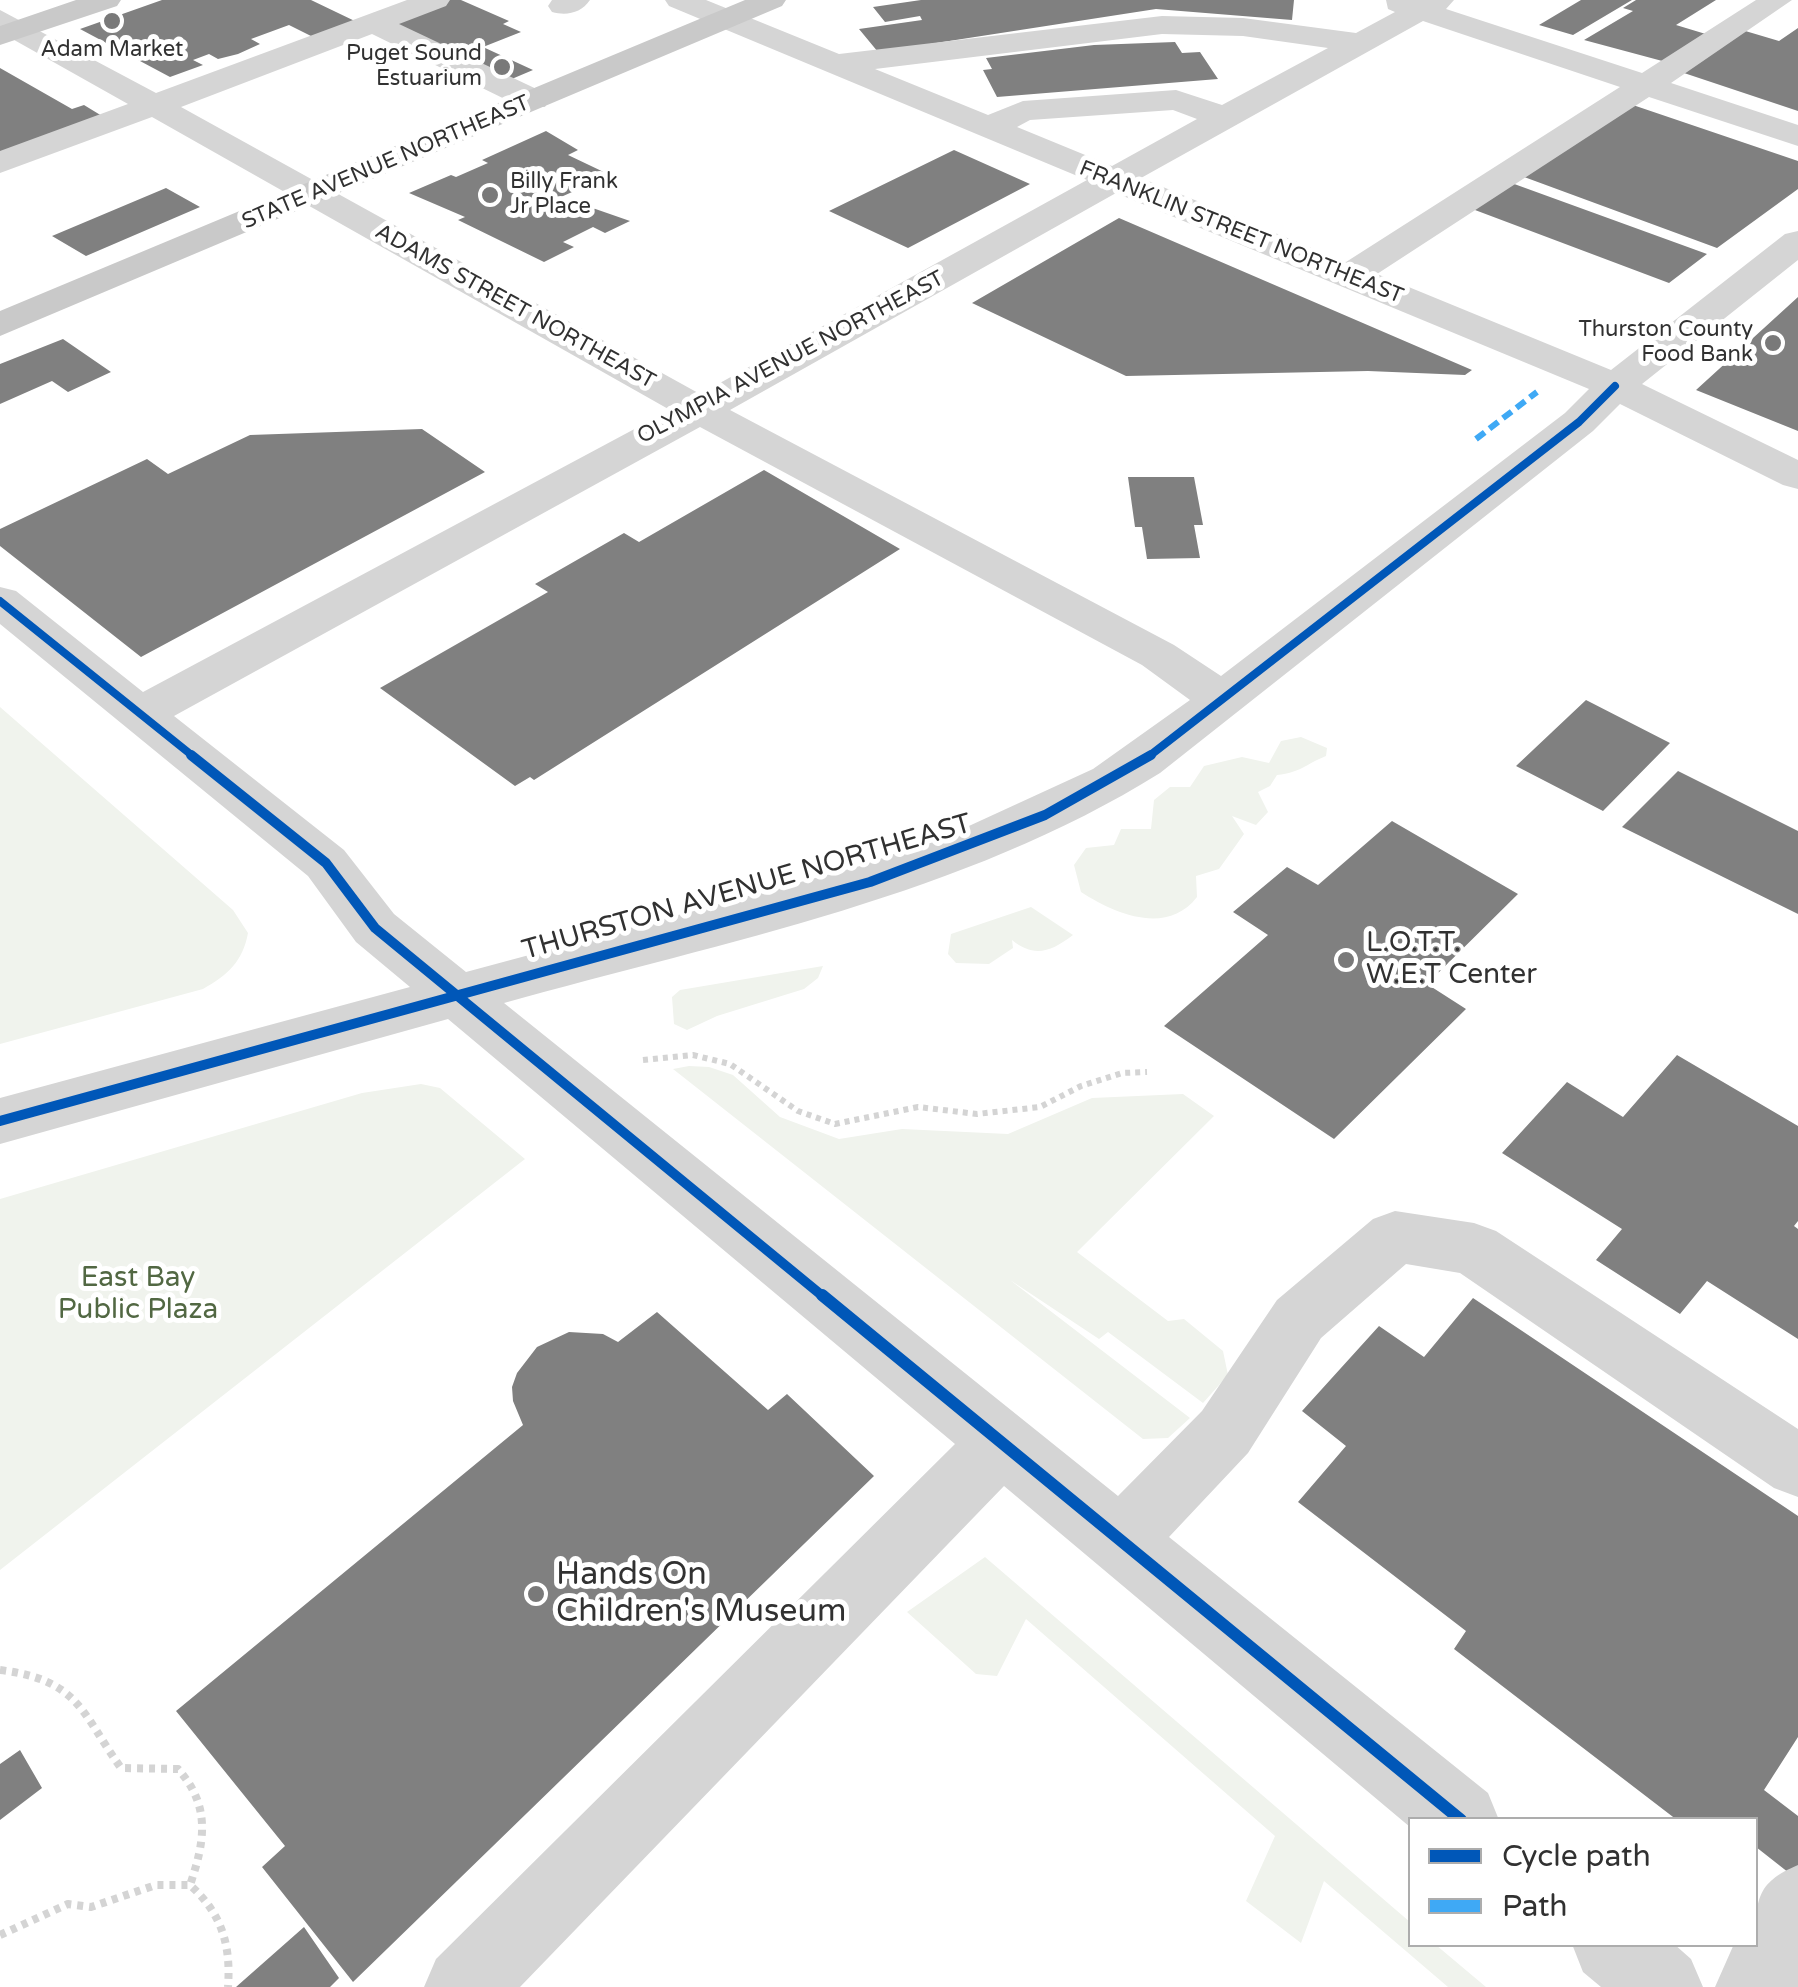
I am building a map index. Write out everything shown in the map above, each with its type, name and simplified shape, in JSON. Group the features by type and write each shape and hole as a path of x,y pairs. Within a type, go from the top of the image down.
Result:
{"main road":[{"path":"6,28 106,0"},
{"name":"STATE AVENUE NORTHEAST","path":"0,325 771,0"}],"street":[{"path":"0,163 436,0"},
{"name":"FRANKLIN STREET NORTHEAST","path":"680,0 1615,386 1798,476"},
{"path":"1348,277 1777,0"},
{"path":"1417,3 1798,136"},
{"name":"OLYMPIA AVENUE NORTHEAST","path":"142,713 701,410 1362,43 1417,3"},
{"path":"373,24 534,100"},
{"path":"836,64 1162,25 1243,26 1362,43"},
{"name":"ADAMS STREET NORTHEAST","path":"6,28 1158,656 1222,700"},
{"path":"990,128 1023,111 1176,100 1224,117"},
{"name":"THURSTON AVENUE NORTHEAST","path":"0,1121 870,882 977,846 1096,792 1144,760 1579,422 1615,386 1798,242"},
{"path":"0,601 326,863 366,920 1457,1817"},
{"path":"1122,1539 1224,1432 1299,1319 1395,1237 1474,1249 1798,1466"},
{"path":"464,1987 1002,1442"},
{"path":"1755,1987 1798,1904"},
{"path":"1616,1947 1663,1987"}],"path":[{"path":"642,1060 693,1055 730,1064 798,1111 835,1124 918,1107 978,1114 1040,1107 1081,1086 1122,1074 1147,1072"},
{"path":"0,1670 22,1672 70,1695 90,1716 121,1768 178,1769 192,1782 203,1804 206,1825 190,1885"},
{"path":"0,1935 68,1904 83,1909 103,1906 159,1884 190,1885 210,1900 224,1926 231,1960 228,1987"}],"green space":[{"path":"0,707 233,910 248,933 242,952 227,973 203,989 0,1044"},
{"path":"1301,737 1327,748 1326,756 1277,775 1270,786 1258,792 1268,812 1256,825 1232,816 1244,834 1219,869 1196,876 1197,897 1185,909 1171,916 1140,917 1109,908 1081,892 1074,865 1086,848 1114,845 1121,829 1151,829 1154,800 1170,787 1190,787 1204,766 1242,757 1269,763 1281,741"},
{"path":"1031,907 1073,935 1042,951 1012,940 1013,948 989,964 956,963 948,954 951,934"},
{"path":"823,966 818,978 804,989 717,1016 687,1030 674,1024 672,997 680,990"},
{"path":"709,1067 733,1075 780,1117 839,1139 902,1129 1008,1134 1092,1098 1183,1094 1214,1116 1077,1252 1168,1321 1184,1319 1223,1351 1228,1375 1203,1403 1108,1332 1099,1339 1010,1280 1190,1418 1168,1438 1143,1439 673,1069"},
{"name":"East Bay Public Plaza","path":"421,1084 440,1088 525,1159 0,1570 0,1199 362,1093"},
{"path":"985,1557 1408,1920 1408,1947 1438,1947 1486,1987 1448,1987 1324,1881 1301,1943 1246,1901 1275,1836 1026,1619 997,1676 976,1674 907,1612"}],"building":[{"path":"162,0 311,0 361,24 319,40 289,25 251,39 260,44 238,54 218,59 209,54 193,60 203,65 170,77 80,29"},
{"path":"445,0 461,0 509,21 503,24 521,32 483,47 533,70 507,81 390,27"},
{"path":"921,0 1294,0 1292,20 1156,9 878,52 859,29 922,20 920,16 885,22 873,7"},
{"path":"1581,0 1632,0 1573,35 1539,25"},
{"path":"1636,0 1716,0 1676,25 1709,35 1666,62 1584,40 1633,11 1623,8"},
{"path":"1798,28 1798,111 1678,71 1742,30 1779,41"},
{"path":"1175,42 1182,53 1200,52 1218,79 997,97 983,70 992,69 986,58 1094,45"},
{"path":"0,68 72,109 84,105 102,116 0,157"},
{"path":"1627,103 1798,161 1798,189 1717,248 1516,174"},
{"name":"Billy Frank Jr Place","path":"546,131 578,150 568,155 610,175 561,197 630,221 605,233 593,227 563,242 574,247 544,262 458,220 465,217 409,193 488,163 482,160"},
{"path":"954,150 1030,184 908,248 829,211"},
{"path":"1506,181 1707,254 1669,283 1467,207"},
{"path":"166,188 200,207 86,256 52,236"},
{"path":"1119,218 1472,370 1465,375 1368,371 1126,376 972,303"},
{"name":"Thurston County Food Bank","path":"1798,297 1798,431 1696,390"},
{"path":"63,339 111,372 68,392 52,381 0,404 0,364"},
{"path":"422,429 485,472 141,657 0,546 0,529 147,459 168,474 250,435"},
{"path":"764,470 900,549 534,780 530,777 515,786 380,688 548,592 535,584 624,533 639,542"},
{"path":"1128,477 1194,477 1203,525 1194,525 1200,558 1147,559 1142,527 1135,527"},
{"path":"1586,700 1670,743 1603,811 1516,766"},
{"path":"1678,771 1798,831 1798,914 1622,827"},
{"name":"L.O.T.T. W.E.T Center","path":"1392,821 1518,894 1427,984 1466,1009 1334,1139 1164,1026 1268,935 1233,912 1287,867 1318,885"},
{"path":"1677,1055 1798,1126 1798,1221 1794,1226 1798,1229 1798,1339 1707,1281 1680,1314 1596,1260 1622,1229 1502,1153 1567,1082 1623,1117"},
{"path":"1473,1298 1798,1516 1798,1737 1764,1790 1798,1816 1798,1880 1758,1849 1758,1817 1673,1817 1454,1649 1466,1631 1298,1502 1346,1446 1302,1411 1379,1326 1424,1357"},
{"name":"Hands On Children's Museum","path":"657,1312 768,1410 787,1394 874,1476 353,1982 262,1867 285,1846 176,1711 523,1425 512,1387 517,1373 537,1347 569,1332 603,1334 618,1342"},
{"path":"20,1750 42,1788 0,1820 0,1764"},
{"path":"304,1927 339,1978 330,1987 236,1987"}],"marked path":[{"path":"1476,439 1537,392"}],"cycle path":[{"path":"0,1121 870,882 1045,815 1143,761 1579,422 1615,386"},
{"path":"0,601 326,863 375,928 1457,1817"}],"place":[{"name":"Adam Market","path":"112,21"},
{"name":"Puget Sound Estuarium","path":"502,67"},
{"name":"Billy Frank Jr Place","path":"490,195"},
{"name":"Thurston County Food Bank","path":"1773,343"},
{"name":"L.O.T.T. W.E.T Center","path":"1346,960"},
{"name":"Hands On Children's Museum","path":"536,1594"}]}
